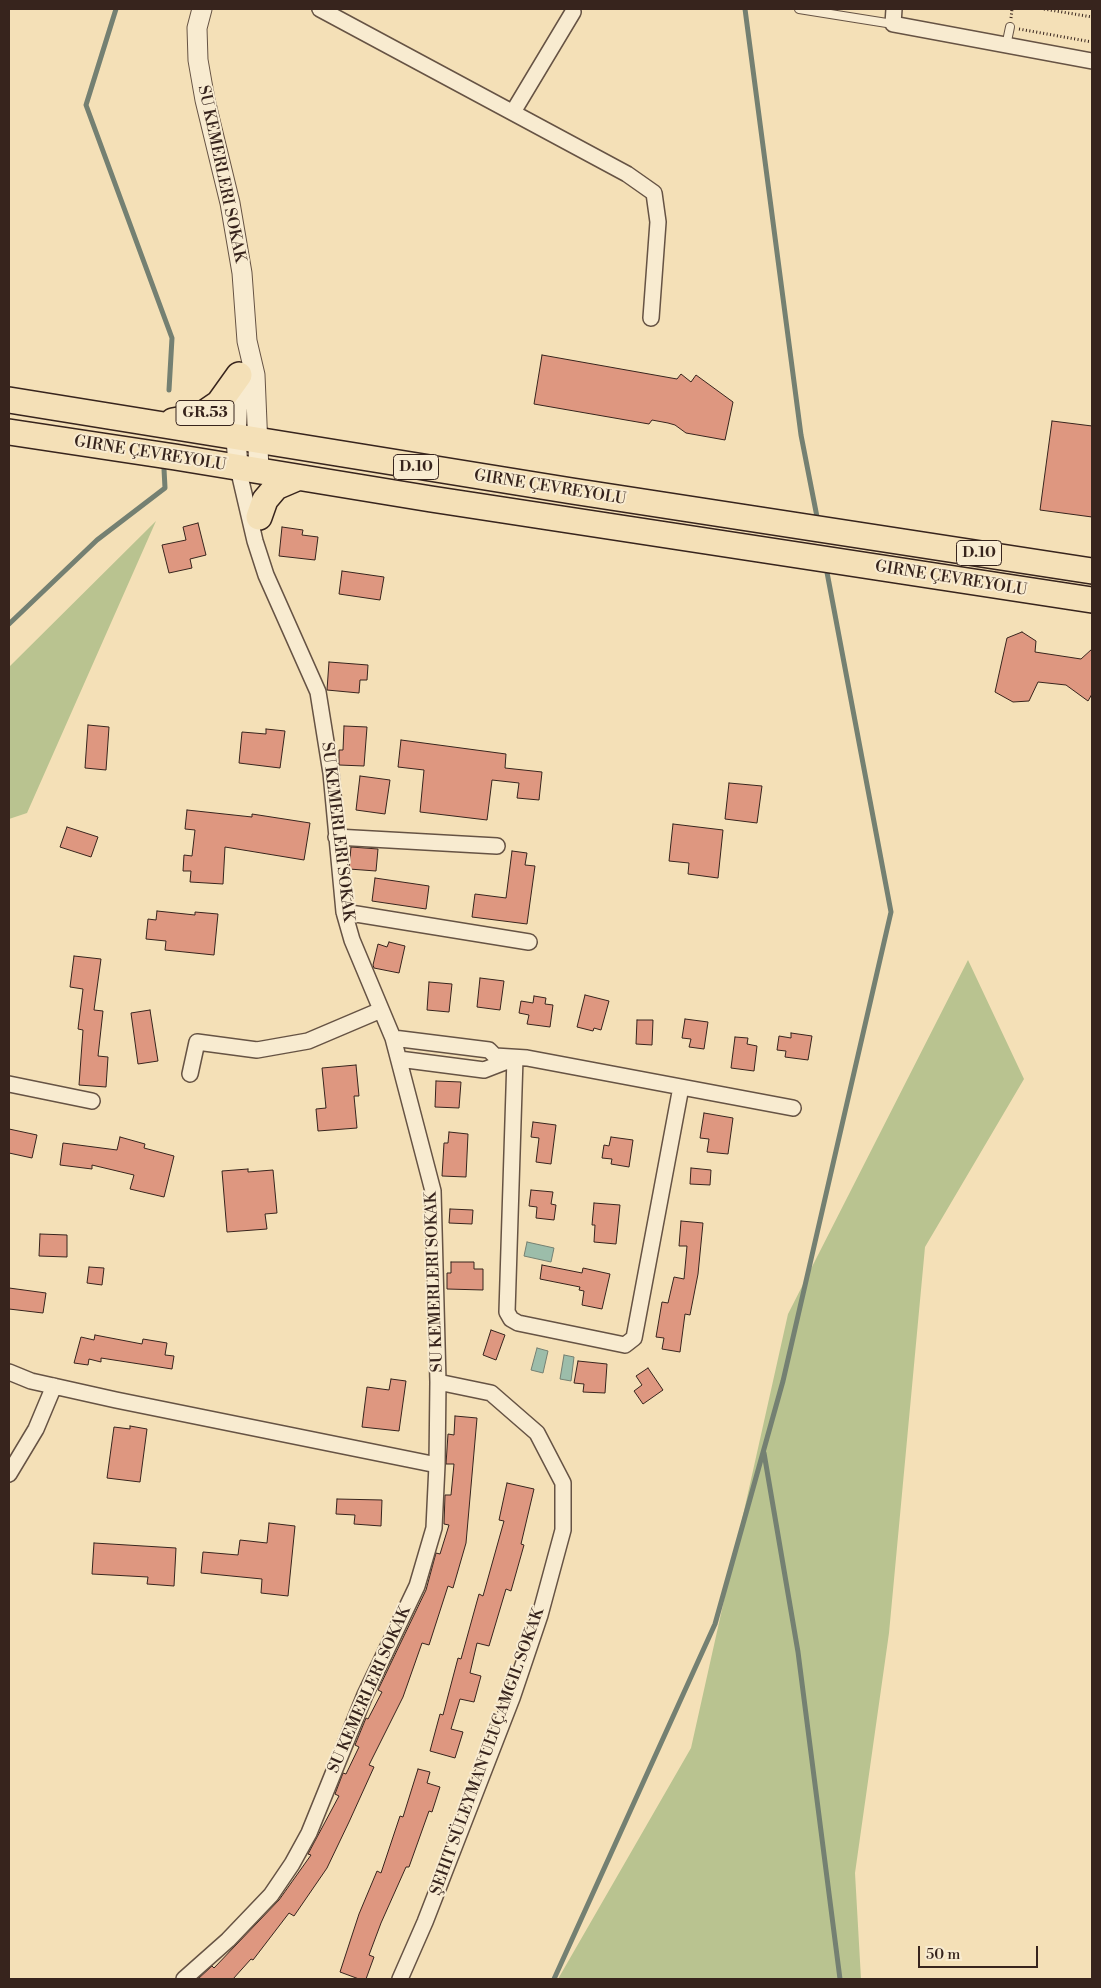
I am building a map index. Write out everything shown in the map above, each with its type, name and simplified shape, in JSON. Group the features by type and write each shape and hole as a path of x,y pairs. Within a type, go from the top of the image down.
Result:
{"highway":[{"name":"GR.53","path":"155,424 200,416 219,403 239,375"},
{"name":"GIRNE ÇEVREYOLU","path":"9,400 248,440 1092,571"},
{"name":"GIRNE ÇEVREYOLU","path":"9,432 1092,600"},
{"path":"257,529 265,500 276,487 298,478"}],"street":[{"name":"SU KEMERLERI SOKAK","path":"202,9 197,28 198,60 205,100 230,203 242,273 247,341"},
{"path":"320,9 627,174 654,193 658,222 651,318"},
{"path":"513,112 573,12"},
{"path":"894,16 1006,46 1092,61"},
{"name":"GR.53","path":"247,341 239,375 248,440"},
{"name":"GR.53","path":"247,341 256,375 248,440"},
{"path":"248,440 249,470 257,529"},
{"path":"249,470 257,529"},
{"name":"SU KEMERLERI SOKAK","path":"184,1979 228,1940 271,1895 292,1864 309,1833 365,1695 416,1586 434,1528 438,1382 433,1191 393,1038 352,940 344,912 331,773 318,692 266,575 257,529"},
{"path":"336,837 497,846"},
{"path":"344,912 529,942"},
{"path":"190,1074 197,1042 257,1050 308,1041 382,1010"},
{"path":"393,1038 489,1050 495,1056 528,1058 793,1108"},
{"path":"398,1059 484,1070 515,1058"},
{"path":"515,1058 507,1312 511,1319 518,1323 625,1345 634,1338 681,1087"},
{"path":"9,1084 92,1101"},
{"path":"9,1358 12,1373 54,1386 437,1465"},
{"name":"ŞEHIT SÜLEYMAN ULUÇAMGIL SOKAK","path":"400,1979 426,1922 512,1698 540,1615 563,1530 564,1483 537,1433 491,1393 438,1382"},
{"path":"9,1474 36,1429 54,1386"}],"lane":[{"path":"799,9 894,16"},
{"path":"1006,46 1010,27"}],"path":[{"path":"1044,9 1092,17"},
{"path":"1010,27 1092,42"}],"green space":[{"path":"156,521 27,813 9,819 9,667"},
{"path":"968,960 1024,1079 925,1247 889,1633 855,1873 861,1979 558,1979 691,1748 788,1314"}],"shaded area":[{"path":"527,1242 554,1248 551,1262 524,1256"},
{"path":"537,1348 548,1351 543,1373 531,1370"},
{"path":"564,1355 574,1357 571,1381 560,1379"}],"building":[{"path":"542,355 677,379 681,374 691,382 696,375 733,402 725,440 686,433 675,425 668,423 652,420 649,424 534,404"},
{"path":"1052,421 1092,426 1092,517 1040,510"},
{"path":"198,523 206,555 190,559 192,568 169,573 162,545 186,540 183,527"},
{"path":"282,527 303,530 302,535 318,537 315,560 279,556"},
{"path":"342,571 384,577 380,600 339,594"},
{"path":"1022,632 1036,641 1035,652 1081,659 1092,649 1092,694 1088,701 1066,685 1038,682 1029,701 1013,702 995,692 1007,638"},
{"path":"329,662 368,665 367,680 360,680 359,693 327,690"},
{"path":"88,725 109,727 106,770 85,768"},
{"path":"344,726 367,727 364,766 339,765 339,750 343,750"},
{"path":"266,729 285,731 280,768 239,763 242,732 266,734"},
{"path":"401,740 506,754 505,768 542,772 539,800 517,798 519,783 492,780 487,820 420,812 424,770 398,767"},
{"path":"360,776 390,780 385,814 356,810"},
{"path":"729,783 762,786 757,823 725,819"},
{"path":"187,810 252,817 252,814 310,823 304,860 225,847 223,884 190,882 191,871 183,871 184,855 192,856 195,830 185,829"},
{"path":"673,824 723,830 718,878 688,874 689,863 669,861"},
{"path":"67,827 98,837 91,857 60,847"},
{"path":"351,847 378,849 376,871 349,869"},
{"path":"512,851 527,853 525,865 535,866 527,924 472,917 475,894 506,898"},
{"path":"375,878 429,886 426,909 372,901"},
{"path":"157,911 195,915 195,912 218,914 214,955 165,950 166,941 146,939 148,919 156,920"},
{"path":"389,942 405,946 399,973 374,968 373,965 378,944 387,947"},
{"path":"74,956 101,959 94,1010 103,1011 98,1056 108,1057 106,1087 79,1085 83,1030 78,1029 83,989 70,987"},
{"path":"480,978 504,981 500,1010 477,1007"},
{"path":"429,982 452,984 449,1012 427,1010"},
{"path":"585,995 609,1001 601,1030 594,1028 593,1031 577,1027"},
{"path":"534,996 546,998 545,1004 553,1005 550,1027 527,1024 529,1015 519,1013 521,1001 533,1003"},
{"path":"150,1010 158,1061 138,1064 131,1013"},
{"path":"685,1019 708,1022 704,1049 689,1047 691,1039 682,1038"},
{"path":"637,1020 653,1020 652,1045 636,1044"},
{"path":"791,1033 812,1036 808,1060 785,1057 786,1051 777,1050 779,1036 791,1038"},
{"path":"735,1037 748,1038 747,1044 757,1046 754,1071 731,1068"},
{"path":"356,1065 359,1096 354,1096 357,1128 318,1131 316,1109 326,1108 322,1068"},
{"path":"436,1081 461,1082 459,1108 435,1107"},
{"path":"704,1113 733,1118 728,1154 707,1152 709,1139 700,1138"},
{"path":"533,1122 556,1125 551,1164 536,1162 539,1138 531,1137"},
{"path":"9,1129 37,1135 32,1158 9,1153"},
{"path":"449,1132 468,1134 466,1177 442,1176 444,1143 448,1143"},
{"path":"120,1137 145,1144 144,1148 174,1156 164,1197 130,1189 134,1175 92,1165 92,1169 60,1165 63,1143 117,1150"},
{"path":"611,1137 633,1140 629,1167 611,1164 612,1159 602,1158 604,1145 609,1146"},
{"path":"691,1168 711,1170 710,1185 690,1184"},
{"path":"248,1169 248,1172 273,1170 277,1213 265,1214 267,1229 227,1232 222,1171"},
{"path":"531,1190 553,1192 551,1204 556,1205 554,1220 536,1218 537,1207 529,1206"},
{"path":"594,1203 620,1205 616,1244 594,1242 595,1225 592,1225"},
{"path":"450,1209 473,1210 472,1224 449,1223"},
{"path":"681,1221 703,1223 698,1274 690,1315 685,1314 680,1352 662,1349 664,1338 656,1337 662,1302 668,1303 674,1277 684,1279 687,1246 679,1246"},
{"path":"40,1234 67,1235 67,1257 39,1256"},
{"path":"451,1262 474,1262 474,1269 483,1269 483,1290 447,1289 447,1273 451,1273"},
{"path":"542,1265 582,1273 583,1268 610,1274 602,1309 582,1305 584,1291 579,1290 580,1287 540,1279"},
{"path":"89,1267 104,1268 102,1285 87,1283"},
{"path":"9,1288 46,1293 43,1313 9,1309"},
{"path":"491,1330 505,1335 496,1360 483,1355"},
{"path":"95,1335 142,1344 143,1339 167,1343 165,1355 174,1356 172,1369 101,1358 101,1362 89,1359 88,1365 74,1363 81,1337 94,1340"},
{"path":"578,1361 607,1364 605,1393 583,1392 584,1384 574,1383"},
{"path":"648,1368 663,1390 643,1404 634,1391 642,1385 636,1376"},
{"path":"391,1379 406,1381 399,1431 362,1427 367,1387 389,1390"},
{"path":"455,1416 477,1418 466,1543 453,1588 448,1586 429,1645 422,1643 403,1697 369,1765 374,1767 349,1822 327,1868 294,1916 289,1913 253,1960 251,1959 233,1979 198,1979 212,1966 214,1968 279,1900 311,1855 308,1854 339,1796 335,1794 343,1773 346,1774 359,1747 355,1745 366,1718 368,1719 382,1692 378,1690 426,1590 436,1553 440,1554 449,1525 444,1524 445,1495 451,1495 454,1464 446,1464 448,1434 454,1435"},
{"path":"130,1426 147,1429 140,1482 107,1478 114,1427 130,1429"},
{"path":"507,1483 534,1489 521,1544 524,1545 511,1591 506,1589 489,1646 477,1643 470,1673 481,1676 474,1702 460,1699 451,1729 463,1732 455,1758 430,1751 440,1714 443,1715 458,1658 461,1659 479,1594 483,1596 504,1521 499,1520"},
{"path":"337,1499 382,1500 381,1526 354,1524 355,1515 336,1514"},
{"path":"269,1523 295,1526 288,1596 261,1593 262,1579 201,1573 203,1552 238,1555 240,1540 267,1543"},
{"path":"94,1543 176,1548 174,1586 147,1584 148,1577 92,1574"},
{"path":"418,1769 430,1772 427,1783 440,1787 432,1812 429,1811 409,1867 406,1867 381,1923 369,1955 374,1957 366,1979 359,1979 340,1972 359,1914 377,1871 381,1873 400,1816 403,1817"}],"waterway":[{"path":"116,9 86,105 172,338 169,390"},
{"path":"745,9 801,435 818,522"},
{"path":"9,624 97,540 165,488 164,469"},
{"path":"554,1979 715,1624 783,1381 891,912 826,567"},
{"path":"764,1453 798,1652 840,1979"}]}
